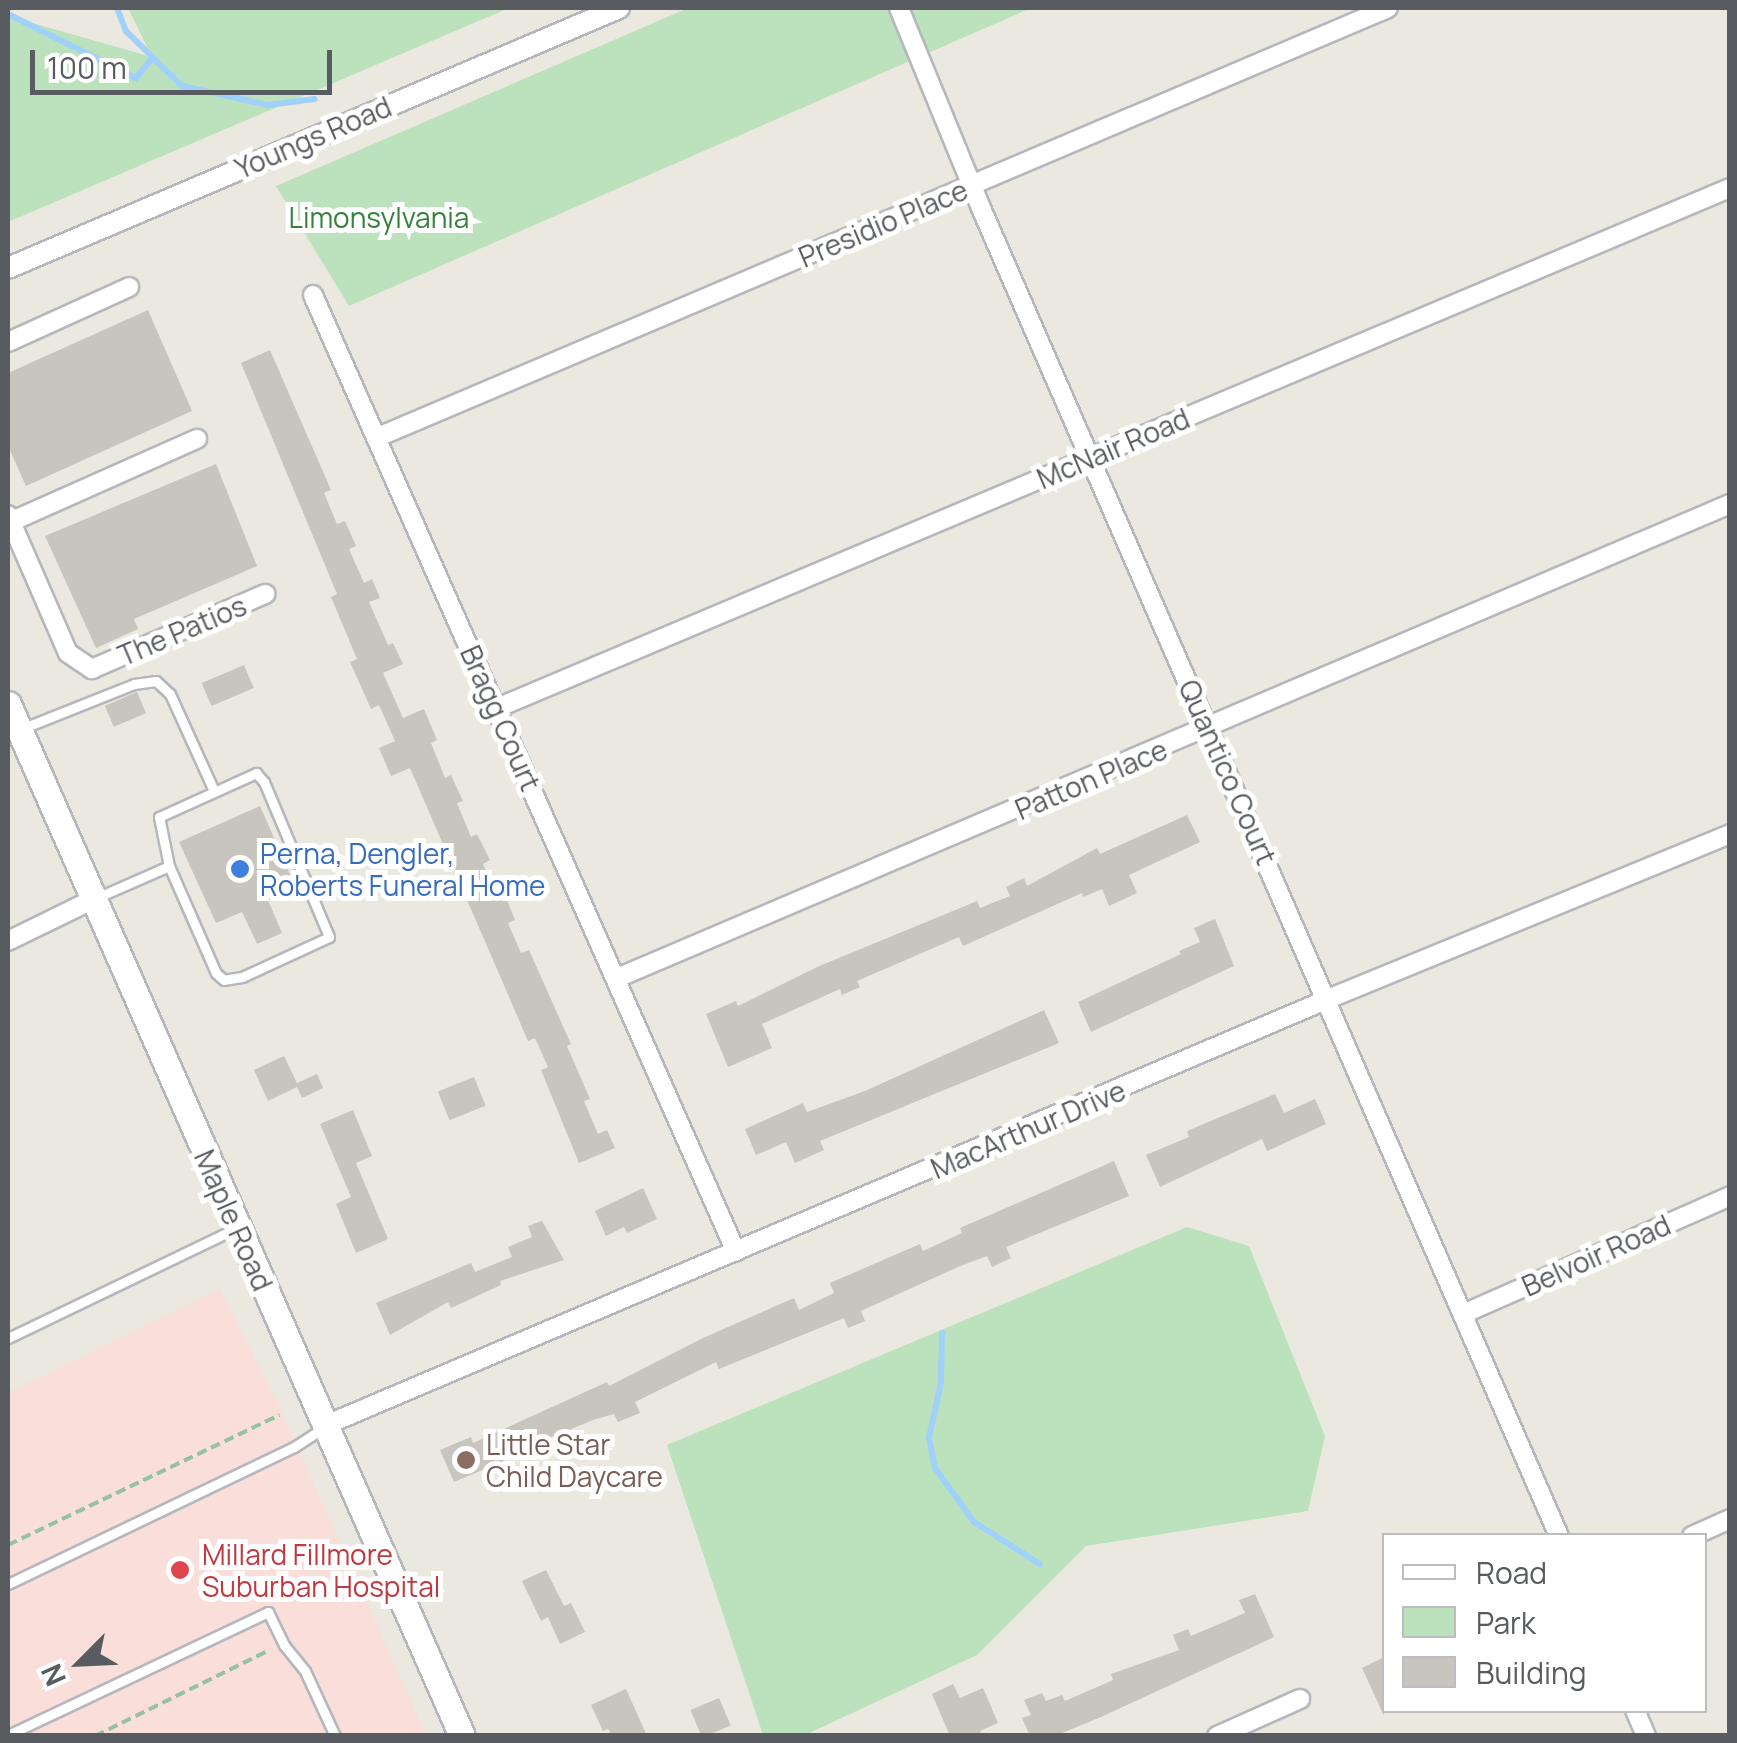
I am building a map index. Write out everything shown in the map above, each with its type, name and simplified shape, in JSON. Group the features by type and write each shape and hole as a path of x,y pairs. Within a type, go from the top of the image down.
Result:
{"main road":[{"name":"Maple Road","path":"8,704 462,1736"}],"street":[{"name":"Youngs Road","path":"8,268 619,8"},
{"name":"Quantico Court","path":"899,8 972,186 1558,1533"},
{"name":"Presidio Place","path":"378,438 1388,8"},
{"name":"McNair Road","path":"497,708 1730,188"},
{"path":"8,342 130,288"},
{"name":"Bragg Court","path":"313,294 736,1252"},
{"name":"The Patios","path":"197,439 8,520 68,652 92,669 265,594"},
{"name":"Patton Place","path":"617,978 1730,504"},
{"name":"MacArthur Drive","path":"326,1425 1328,999 1730,834"},
{"path":"8,940 94,899"},
{"name":"Belvoir Road","path":"1463,1314 1730,1196"},
{"path":"1699,1533 1730,1519"},
{"path":"1217,1736 1300,1699"}],"lane":[{"path":"19,730 134,684 156,680 170,694 214,791"},
{"path":"256,773 264,782 329,937 242,977 224,980 216,973 168,866 159,817 214,791 256,773"},
{"path":"94,899 168,866"},
{"path":"8,1338 236,1228"},
{"path":"8,1584 294,1447 326,1425"},
{"path":"8,1735 268,1612 284,1645 305,1671 335,1736"}],"path":[{"path":"8,1545 279,1415"},
{"path":"94,1736 272,1650"}],"shaded area":[{"name":"Millard Fillmore Suburban Hospital","path":"220,1289 278,1404 426,1735 8,1736 8,1393"}],"green space":[{"path":"128,8 509,8 8,222 8,16 152,57"},
{"name":"Limonsylvania","path":"688,8 1031,8 349,306 276,186"},
{"path":"1187,1227 1249,1246 1325,1436 1308,1511 1086,1546 977,1655 805,1735 763,1735 667,1445"}],"building":[{"path":"148,310 192,411 26,486 8,446 8,373"},
{"path":"270,350 331,490 324,493 337,524 345,521 356,546 349,549 364,583 372,579 380,598 369,602 388,645 393,643 403,664 383,673 403,718 424,709 437,740 431,743 445,778 451,775 463,801 457,803 471,837 477,834 490,860 483,864 496,892 503,890 515,920 508,923 521,953 529,950 571,1044 567,1046 590,1099 584,1101 598,1134 607,1130 615,1148 579,1163 541,1070 548,1067 535,1038 528,1041 410,768 391,776 379,748 395,741 379,705 371,709 350,662 357,659 331,597 337,594 241,363"},
{"path":"216,464 257,566 134,619 138,629 96,648 45,536"},
{"path":"244,665 254,688 211,706 202,683"},
{"path":"137,692 146,713 114,727 105,706"},
{"path":"260,806 296,888 268,900 282,933 257,944 242,912 216,923 179,842"},
{"path":"1187,815 1200,842 1129,875 1137,893 1109,906 1102,889 1083,897 1082,893 963,946 959,937 857,981 860,987 842,995 840,989 762,1024 772,1048 728,1067 706,1014 736,1001 738,1006 817,967 977,901 980,908 1010,896 1006,887 1024,878 1027,886 1097,848 1100,854"},
{"path":"1215,919 1234,966 1091,1032 1078,1002 1181,954 1179,951 1200,942 1194,928"},
{"path":"1044,1010 1059,1043 820,1141 824,1150 795,1163 786,1142 756,1155 745,1129 803,1103 807,1112 865,1091"},
{"path":"284,1056 297,1083 317,1074 323,1088 302,1098 297,1087 268,1101 254,1070"},
{"path":"474,1077 486,1106 449,1120 438,1092"},
{"path":"1275,1094 1284,1113 1315,1099 1326,1124 1267,1151 1262,1139 1160,1187 1146,1155 1189,1137 1187,1131"},
{"path":"353,1110 372,1156 356,1163 388,1239 356,1253 336,1204 351,1197 320,1124"},
{"path":"1114,1161 1129,1196 1006,1247 1011,1258 992,1267 987,1256 958,1267 861,1311 865,1321 848,1328 844,1318 719,1369 716,1362 635,1402 640,1413 618,1422 614,1414 593,1420 540,1442 545,1453 529,1461 525,1452 454,1482 440,1450 471,1437 473,1443 607,1382 609,1386 794,1298 799,1310 834,1293 830,1283 920,1244 923,1251 962,1233 960,1228"},
{"path":"643,1188 657,1219 627,1233 624,1227 606,1236 595,1211"},
{"path":"542,1221 564,1260 500,1281 501,1285 451,1308 448,1302 390,1335 376,1303 471,1263 475,1272 512,1257 508,1247 532,1237 528,1226"},
{"path":"546,1570 564,1606 571,1603 585,1632 560,1644 548,1617 541,1621 522,1581"},
{"path":"1255,1594 1274,1637 1055,1736 1030,1736 1022,1718 1031,1715 1024,1700 1042,1693 1046,1701 1062,1695 1065,1701 1113,1680 1111,1674 1179,1650 1173,1635 1188,1629 1191,1636 1245,1613 1239,1600"},
{"path":"1382,1658 1382,1712 1362,1668"},
{"path":"953,1684 960,1698 983,1688 998,1723 980,1731 982,1736 950,1736 932,1694"},
{"path":"626,1689 647,1736 612,1736 608,1729 603,1731 591,1705"},
{"path":"719,1698 731,1726 701,1736 690,1710"}],"waterway":[{"path":"117,8 126,31 182,86 268,105 315,99"},
{"path":"8,14 136,78 153,57"},
{"path":"942,1333 941,1382 929,1438 935,1468 974,1522 1040,1564"}],"place":[{"name":"Perna, Dengler, Roberts Funeral Home","path":"240,869"},
{"name":"Little Star Child Daycare","path":"466,1460"},
{"name":"Millard Fillmore Suburban Hospital","path":"180,1570"}]}
